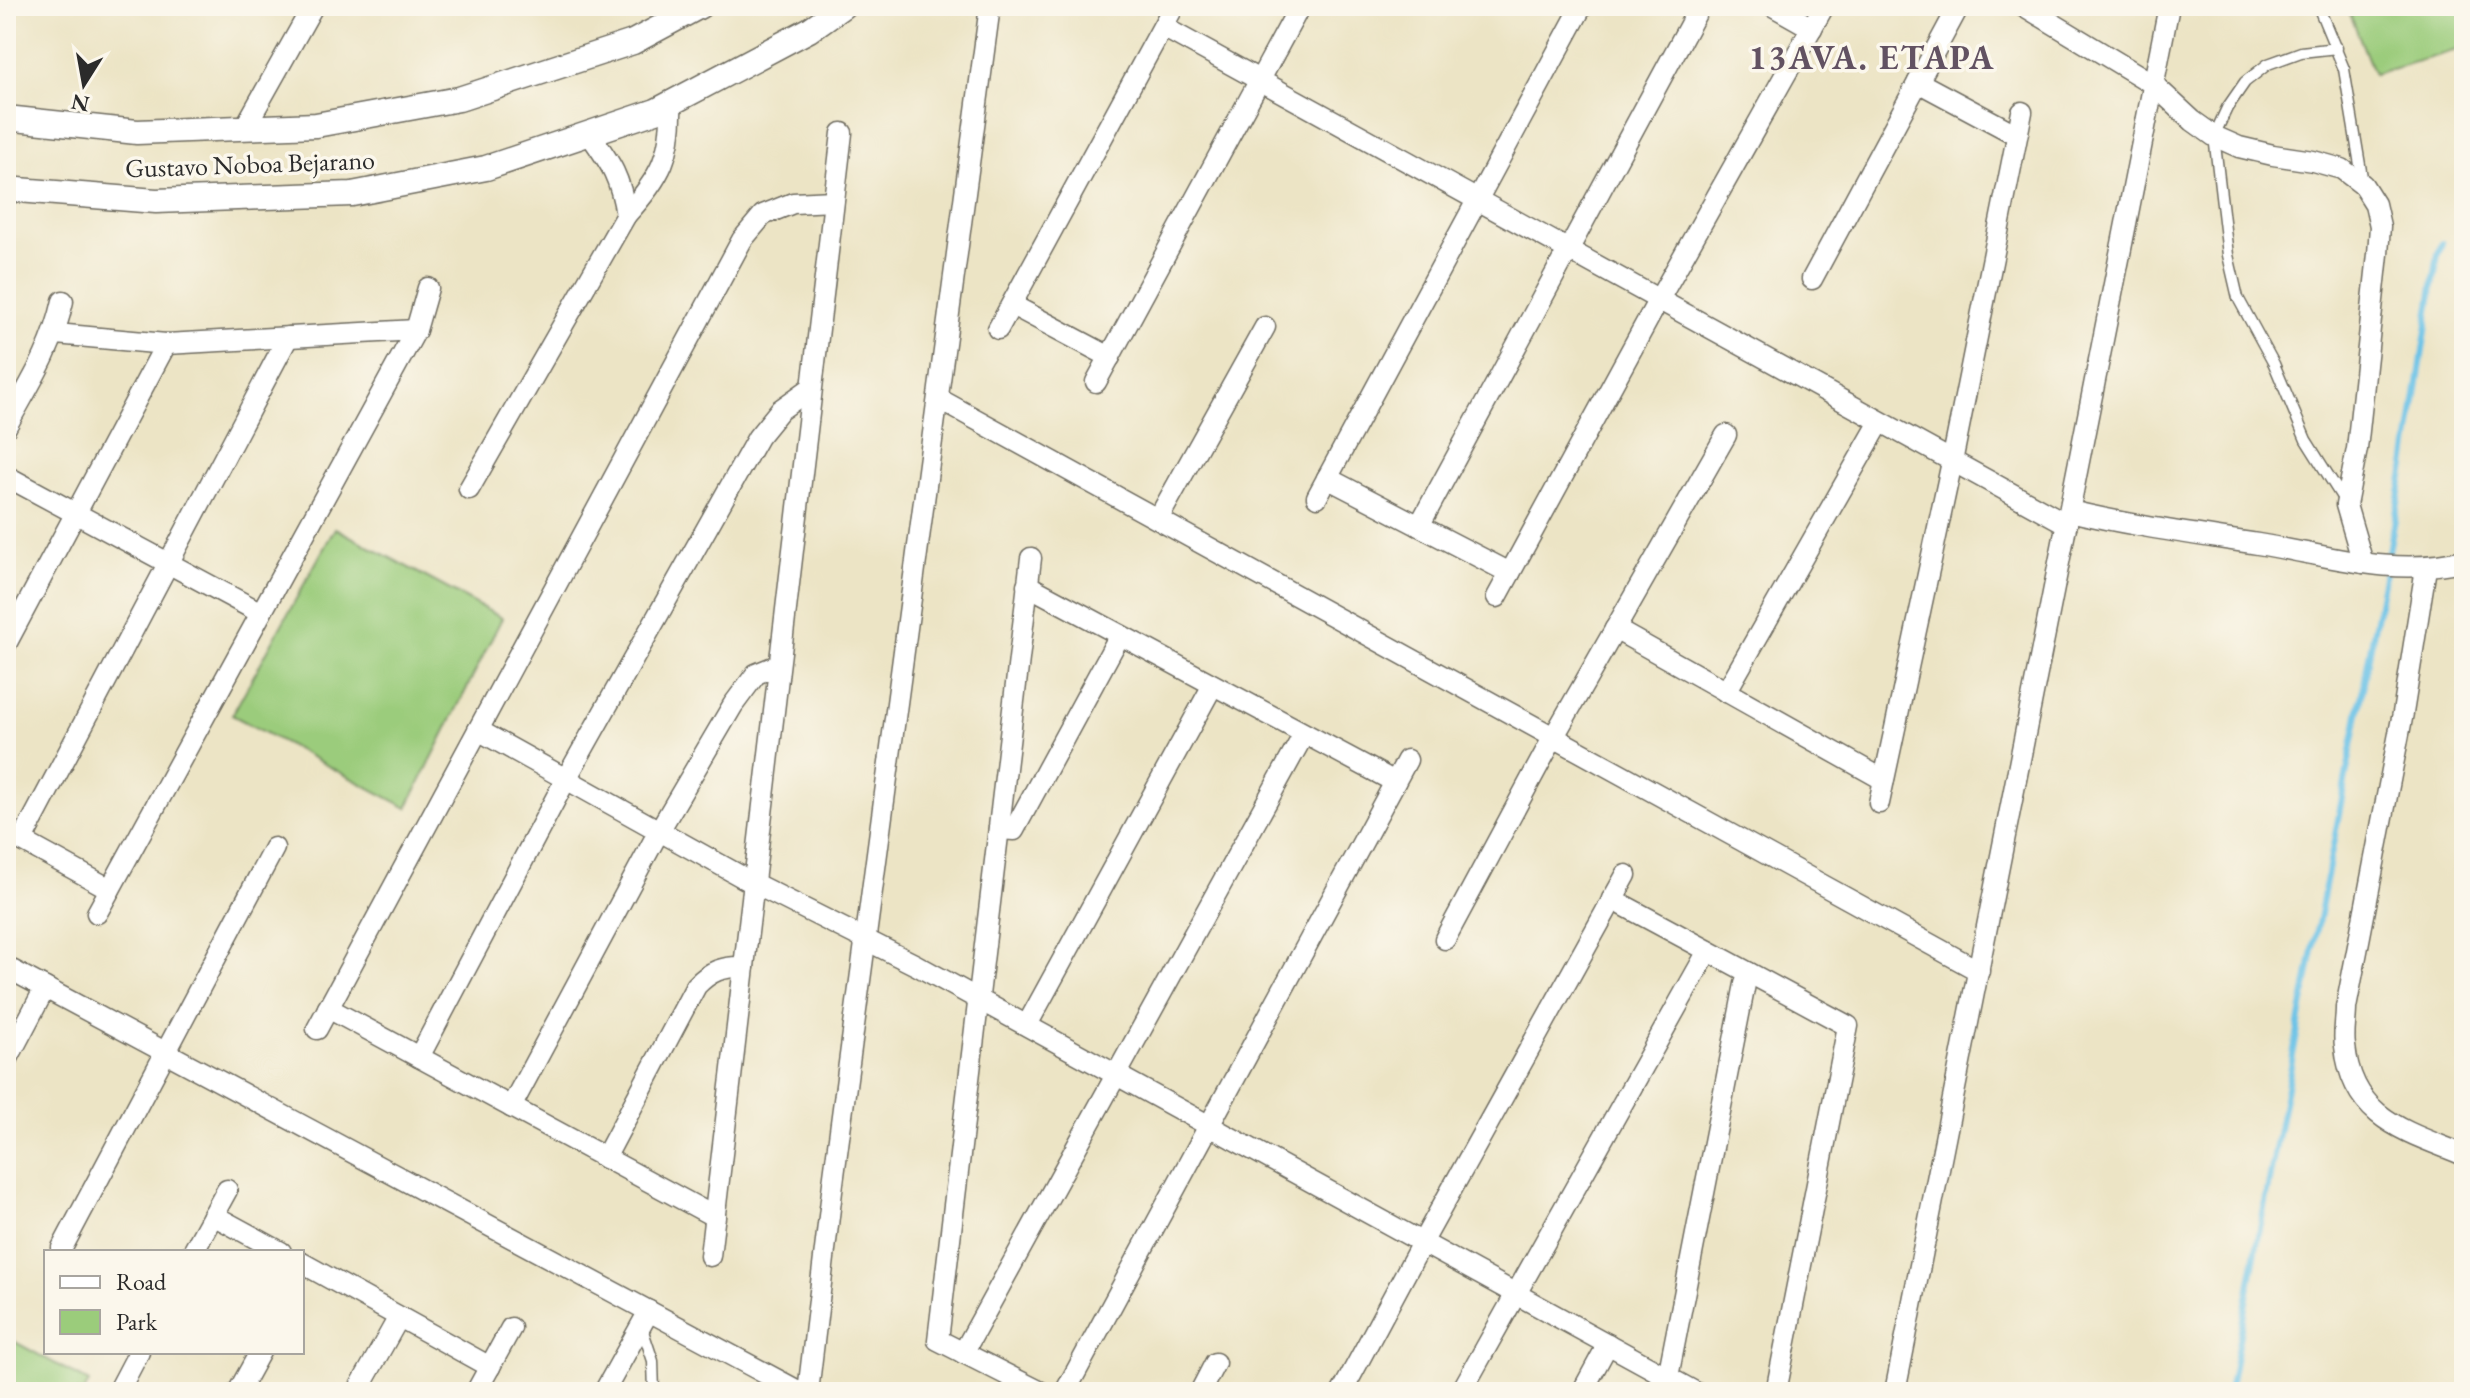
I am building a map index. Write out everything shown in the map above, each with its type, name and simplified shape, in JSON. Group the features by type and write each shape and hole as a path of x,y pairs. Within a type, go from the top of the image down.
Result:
{"street":[{"path":"244,129 313,6"},
{"name":"Gustavo Noboa Bejarano","path":"6,118 137,132 316,125 459,99 633,42 700,6"},
{"name":"Gustavo Noboa Bejarano","path":"6,189 156,201 352,194 486,168 656,111 809,30 843,6"},
{"path":"998,329 1174,6"},
{"path":"1096,382 1300,6"},
{"path":"1317,497 1582,6"},
{"path":"1419,526 1700,6"},
{"path":"1773,6 1812,28"},
{"path":"1497,597 1658,301 1824,6"},
{"path":"1812,279 1959,6"},
{"path":"2024,6 2153,84 2214,136 2250,150 2342,169 2363,185 2375,204 2380,226 2357,449 2346,505 2363,563"},
{"path":"1895,1392 2169,6"},
{"path":"808,1392 989,7"},
{"path":"1163,27 1952,462 2068,518 2256,544 2392,568 2426,568 2464,560"},
{"path":"1918,82 2017,135"},
{"path":"469,489 626,215 645,194 668,152 672,133 671,102"},
{"path":"1879,803 2022,112"},
{"path":"589,133 613,166 621,184 626,215"},
{"path":"710,1256 842,133"},
{"path":"317,1029 742,240 763,215 793,203 833,201"},
{"path":"97,913 416,330 428,288"},
{"path":"6,427 56,334 63,301"},
{"path":"1012,305 1110,357"},
{"path":"1158,519 1265,327"},
{"path":"56,334 166,344 416,330"},
{"path":"110,889 14,836 170,565 288,337"},
{"path":"6,644 166,344"},
{"path":"419,1057 566,779 758,437 780,410 811,388"},
{"path":"939,399 1979,971"},
{"path":"1726,692 1880,422"},
{"path":"1445,939 1553,738 1726,435"},
{"path":"6,476 261,613"},
{"path":"1327,478 1510,573"},
{"path":"1031,558 938,1340 1041,1392"},
{"path":"2426,568 2403,713 2346,1008 2345,1045 2352,1076 2368,1106 2389,1123 2464,1155"},
{"path":"1027,585 1395,782"},
{"path":"1615,629 1884,780"},
{"path":"999,829 1014,830 1120,635"},
{"path":"511,1107 659,831 733,705 756,674 778,665"},
{"path":"1027,1025 1213,685"},
{"path":"478,730 753,883 980,999 1423,1241 1608,1344 1666,1384 1695,1392"},
{"path":"963,1353 1304,734"},
{"path":"1065,1392 1407,760"},
{"path":"62,1248 274,848"},
{"path":"1342,1392 1626,875"},
{"path":"1612,899 1848,1026 1776,1392"},
{"path":"1461,1392 1708,951"},
{"path":"6,967 645,1318 800,1392"},
{"path":"605,1158 696,986 723,967 744,967"},
{"path":"1666,1384 1749,973"},
{"path":"6,1062 45,988"},
{"path":"328,1008 715,1217"},
{"path":"194,1250 227,1190"},
{"path":"213,1215 277,1250"},
{"path":"304,1269 490,1367"},
{"path":"357,1392 399,1317"},
{"path":"604,1392 645,1318"},
{"path":"476,1392 511,1328"},
{"path":"1582,1392 1608,1344"},
{"path":"118,1392 138,1354"},
{"path":"238,1392 259,1354"},
{"path":"1200,1392 1215,1363"}],"lane":[{"path":"2318,6 2344,69 2363,185"},
{"path":"2337,48 2301,52 2268,64 2245,82 2227,108 2214,136 2228,255 2238,298 2274,364 2306,440 2346,505"},
{"path":"645,1318 653,1361 654,1392"}],"green space":[{"path":"2347,6 2464,6 2464,48 2374,74"},
{"path":"335,528 502,618 407,808 232,715"},
{"path":"6,1337 89,1382 84,1392 6,1392"}],"waterway":[{"path":"2229,1392 2404,472 2442,243"}],"district":[{"name":"13AVA. ETAPA","path":"1872,57"}]}
